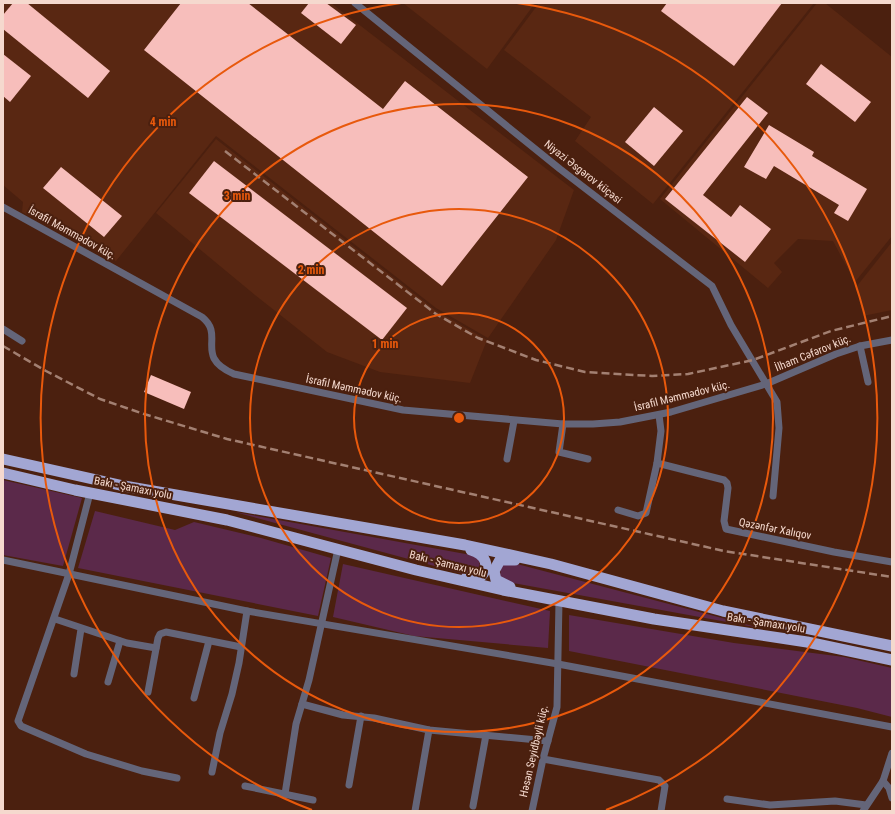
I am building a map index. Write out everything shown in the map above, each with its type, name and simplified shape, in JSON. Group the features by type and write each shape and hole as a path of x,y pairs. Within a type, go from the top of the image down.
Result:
{"highway":[{"name":"Bakı - Şamaxı yolu","path":"3,459 124,486 465,545 551,564 723,611 892,646"},
{"name":"Bakı - Şamaxı yolu","path":"3,473 90,493 227,520 416,570 559,601 654,619 807,642 892,660"},
{"path":"416,570 474,579 479,578 486,570 486,560 479,553 426,538"},
{"path":"545,598 499,582 496,580 494,571 500,560 506,559 551,564"}],"street":[{"name":"Niyazi Əsgərov küçəsi","path":"355,3 560,169 712,286 731,325 777,402 778,414 773,496"},
{"name":"İsrafil Məmmədov küç.","path":"3,207 202,317 208,322 211,329 211,351 213,359 218,365 234,374 397,409 563,424 620,422 660,415 766,384"},
{"path":"3,329 22,341"},
{"name":"İlham Cəfərov küç.","path":"766,384 836,354 860,346 892,340"},
{"path":"860,346 868,382"},
{"path":"618,510 638,516 646,514 657,463 661,431 660,415"},
{"path":"508,459 514,420"},
{"path":"563,424 559,452 588,459"},
{"name":"Qəzənfər Xalıqov","path":"657,463 724,480 727,483 728,488 724,521 726,530 892,562"},
{"path":"90,493 69,574 55,619 18,721 21,726 86,754 142,771 178,778"},
{"path":"285,794 296,724 322,623 338,549"},
{"path":"3,560 247,611 558,664 892,727"},
{"name":"Həsən Seyidbəyli küç.","path":"532,811 543,758 557,707 559,601"},
{"path":"212,772 220,733 232,694 247,611"},
{"path":"55,619 120,641 156,648"},
{"path":"74,674 82,629"},
{"path":"148,692 160,634 166,632 241,647"},
{"path":"108,682 120,641"},
{"path":"194,698 209,641"},
{"path":"302,704 330,712 361,716 429,730 548,741"},
{"path":"349,785 361,716"},
{"path":"415,811 429,730"},
{"path":"473,806 486,735"},
{"path":"727,799 770,805 835,801 864,808 882,781 892,753"},
{"path":"543,758 659,780 665,786 661,811"},
{"path":"882,781 889,788 892,798"},
{"path":"245,786 313,800"}],"shaded area":[{"path":"3,3 331,3 574,190 556,240 488,338 436,308 216,136 116,261 22,212 23,202 3,185"},
{"path":"403,3 535,3 487,69"},
{"path":"539,3 814,3 653,204 575,141 591,117 504,50"},
{"path":"817,3 825,3 892,57 892,236 855,282 833,241 798,239 774,263 782,272 768,288 660,199"},
{"path":"216,139 435,310 487,340 470,383 380,372 327,352 156,213"},
{"path":"892,242 892,310 863,316 857,286"},
{"path":"3,480 82,498 63,566 3,555"},
{"path":"95,511 175,530 194,522 261,538 331,558 318,616 78,568"},
{"path":"235,512 471,555 478,558 480,566 478,571 475,573 464,574"},
{"path":"343,564 550,611 548,648 414,636 333,617"},
{"path":"505,564 517,564 760,628 513,583 506,581 500,576 501,567"},
{"path":"569,615 734,643 844,657 892,668 892,717 857,708 569,651"}],"building":[{"path":"13,3 27,3 110,71 88,98 3,29 3,15"},
{"path":"181,3 248,3 383,109 405,81 528,177 442,286 144,50"},
{"path":"309,3 326,3 356,25 341,44 301,13"},
{"path":"667,3 782,3 734,66 661,11"},
{"path":"3,54 31,76 10,102 3,96"},
{"path":"821,64 871,102 855,122 806,84"},
{"path":"747,97 768,113 703,195 731,217 740,205 771,229 745,262 665,199"},
{"path":"654,107 683,131 654,166 625,142"},
{"path":"769,125 814,152 812,156 867,189 848,221 834,213 839,205 774,166 766,179 744,167"},
{"path":"214,161 407,308 382,340 189,193"},
{"path":"61,167 122,216 104,237 43,188"},
{"path":"151,375 191,392 184,409 144,392"}],"railway":[{"path":"225,151 436,314 478,338 536,360 585,372 652,376 688,374 753,360 831,331 892,316"},
{"path":"3,346 46,371 100,399 227,439 724,551 892,577"}]}
